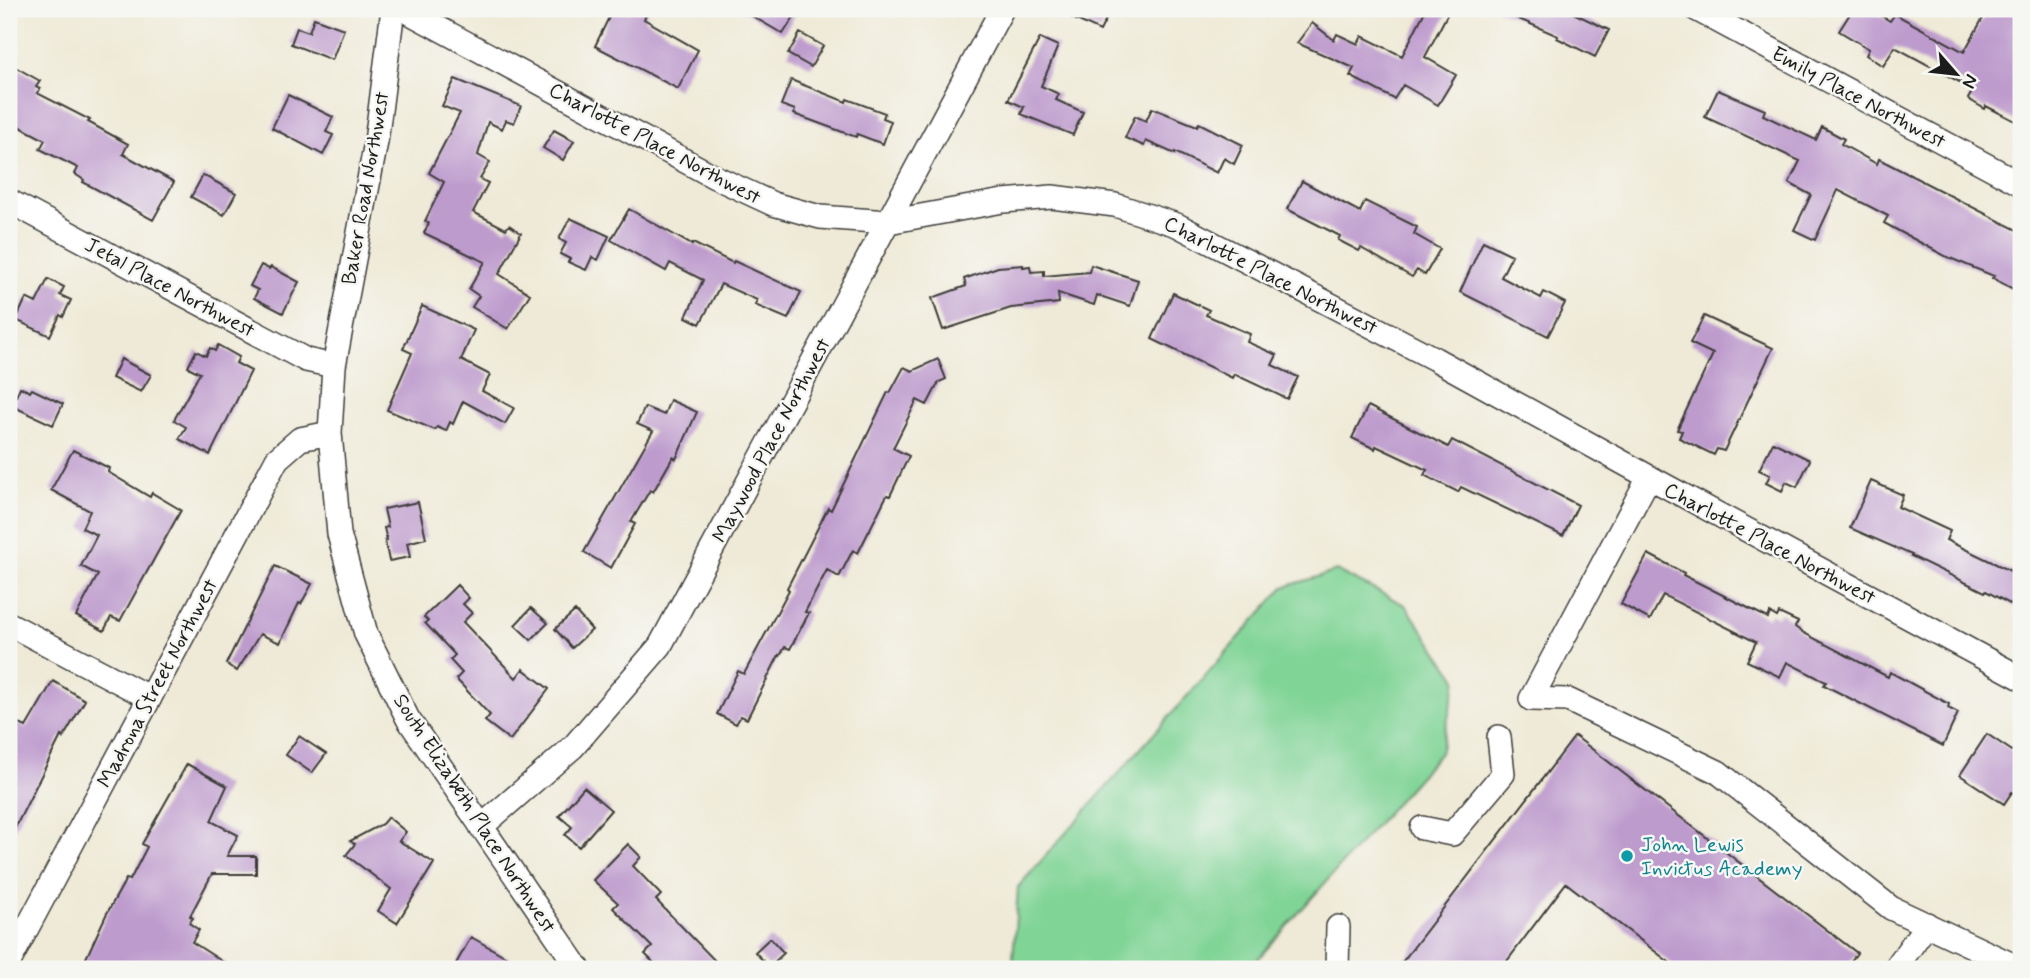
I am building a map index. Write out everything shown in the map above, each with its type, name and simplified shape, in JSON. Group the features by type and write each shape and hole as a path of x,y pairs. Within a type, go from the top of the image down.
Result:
{"street":[{"name":"Baker Road Northwest","path":"334,366 376,142 393,9"},
{"name":"Charlotte Place Northwest","path":"404,9 715,177 772,204 820,218 888,222 1003,201 1052,197 1115,205 1177,225 1435,359 2021,678"},
{"name":"Maywood Place Northwest","path":"481,827 573,747 660,646 1002,9"},
{"name":"Emily Place Northwest","path":"1696,9 2021,184"},
{"name":"Jetal Place Northwest","path":"9,201 306,360 334,366"},
{"name":"South Elizabeth Place Northwest","path":"334,366 330,433 339,534 366,634 408,719 579,969"},
{"name":"Madrona Street Northwest","path":"9,962 277,459 300,439 330,433"},
{"path":"1648,477 1531,699 1568,700 1718,772 1891,908 2021,969"},
{"path":"9,624 150,698"},
{"path":"1422,828 1452,834 1503,774 1499,737"},
{"path":"1895,969 1927,924"},
{"path":"1337,969 1338,927"}],"green space":[{"path":"1337,571 1405,605 1457,679 1440,753 1249,969 1022,969 1013,959 1018,887 1284,587"}],"building":[{"path":"613,9 649,9 644,19 698,50 678,89 595,46"},
{"path":"740,9 799,9 783,34"},
{"path":"1053,9 1111,9 1100,31"},
{"path":"1426,9 1450,9 1425,57 1456,75 1438,105 1403,85 1394,99 1350,76 1354,68 1297,43 1312,23 1334,40 1337,34 1358,44 1362,36 1402,56"},
{"path":"1496,9 1565,9 1609,30 1595,57 1557,38 1558,36"},
{"path":"1853,9 1870,9 1890,21 1895,14 1964,52 1988,9 2021,9 2021,124 1968,99 1972,92 1967,86 1895,47 1883,66 1866,55 1869,49 1839,31"},
{"path":"314,18 344,29 332,60 291,44 297,28 309,32"},
{"path":"800,33 823,46 811,67 788,54"},
{"path":"1040,38 1058,46 1041,86 1059,94 1056,100 1083,112 1073,135 1021,114 1024,107 1008,100"},
{"path":"17,68 40,81 36,87 40,89 37,93 90,120 88,122 128,144 123,154 174,182 153,220 83,182 84,180 75,174 78,168 40,149 45,140 9,121 9,84"},
{"path":"455,79 521,106 514,123 506,120 502,129 488,122 478,155 490,162 480,179 488,183 473,212 506,229 509,225 521,233 499,274 530,294 508,329 472,307 479,296 469,289 485,262 424,233 429,223 425,221 444,182 429,173 460,113 442,106"},
{"path":"791,80 846,102 847,99 885,113 883,118 891,121 883,144 794,114 795,110 781,105"},
{"path":"1718,90 1765,110 1763,115 1816,140 1822,127 1844,139 1841,144 1877,164 1879,159 2021,232 2021,279 2015,290 1992,278 1994,276 1945,256 1884,223 1888,216 1838,190 1815,240 1794,230 1811,195 1789,183 1800,161 1705,117"},
{"path":"288,95 333,117 326,132 333,135 323,155 272,128"},
{"path":"1152,108 1197,126 1199,123 1243,145 1234,164 1224,158 1217,173 1175,152 1146,141 1144,146 1125,138 1135,116 1146,121"},
{"path":"554,130 574,141 563,160 543,148"},
{"path":"203,175 236,193 224,215 191,197"},
{"path":"1302,181 1360,212 1365,201 1417,227 1414,234 1440,249 1425,275 1417,270 1412,277 1361,248 1359,251 1338,240 1340,236 1287,209"},
{"path":"629,209 692,245 693,243 801,292 788,319 755,305 757,300 721,284 700,324 686,317 703,280 670,263 666,271 611,240"},
{"path":"570,218 609,236 598,260 592,257 586,270 568,262 570,259 560,254 566,243 559,239"},
{"path":"1483,241 1512,255 1501,277 1541,298 1544,292 1565,303 1548,336 1460,292"},
{"path":"261,265 269,269 271,267 299,282 283,313 254,298 258,290 250,286"},
{"path":"1091,265 1138,280 1130,306 1097,295 1094,305 1058,293 1059,303 1011,308 943,330 932,298 966,286 964,279 998,267 1030,266 1031,272 1044,271 1044,276 1089,272"},
{"path":"48,279 64,287 60,295 71,300 50,336 16,320 26,298 36,303"},
{"path":"1173,293 1209,310 1206,315 1250,334 1247,342 1277,355 1272,365 1298,377 1287,399 1234,374 1232,378 1152,339"},
{"path":"422,306 474,330 461,360 490,375 482,391 514,408 505,424 463,401 453,424 450,422 446,431 437,427 435,430 387,410 412,353 403,349"},
{"path":"1704,316 1773,348 1724,451 1717,449 1714,455 1679,438 1682,431 1677,430 1713,354 1690,343"},
{"path":"218,345 239,357 236,363 251,371 210,455 179,439 186,427 174,420 200,373 188,367 196,351 206,356 210,348 215,351"},
{"path":"121,359 151,375 141,392 112,378"},
{"path":"938,359 946,379 939,382 927,405 917,400 893,448 909,456 858,553 853,550 839,577 827,570 805,612 809,613 790,649 785,647 779,655 747,719 741,716 736,724 717,714 738,671 744,674 789,590 787,588 828,508 831,510 888,392 890,393 904,367 912,371"},
{"path":"20,387 30,392 32,389 63,404 53,425 12,406"},
{"path":"670,400 697,412 676,459 673,457 653,492 650,490 631,522 635,524 611,568 584,552 653,431 637,424 645,407 664,415"},
{"path":"1368,406 1448,447 1452,440 1578,505 1563,536 1461,487 1458,492 1424,475 1427,470 1352,438"},
{"path":"1773,442 1810,460 1797,487 1786,482 1782,491 1766,483 1770,475 1759,470"},
{"path":"73,450 109,468 108,472 150,497 152,493 181,510 120,621 111,617 104,631 76,616 98,575 81,566 97,535 82,528 90,511 51,490"},
{"path":"1871,481 1903,495 1898,507 1950,531 1946,540 2021,576 2021,610 1912,555 1850,528"},
{"path":"418,502 426,538 407,543 410,557 389,561 384,528 388,527 384,509"},
{"path":"1648,554 1768,618 1770,613 1777,617 1779,613 1798,622 1795,627 1802,632 1888,677 1890,672 1949,704 1948,708 1958,713 1943,746 1824,685 1826,682 1787,662 1780,677 1747,661 1756,642 1663,595 1650,620 1621,604"},
{"path":"275,566 312,584 301,604 299,603 280,643 260,634 237,671 226,664"},
{"path":"457,585 469,598 463,604 472,613 463,622 516,678 523,669 549,689 510,740 485,721 490,715 456,679 462,673 450,660 455,655 425,623 428,621 424,617"},
{"path":"531,608 548,623 531,640 515,625"},
{"path":"575,611 592,630 572,648 555,629"},
{"path":"53,681 85,700 63,738 61,736 9,840 9,719 26,727"},
{"path":"1987,734 2021,757 2021,796 2012,792 2004,804 1960,775"},
{"path":"299,736 326,754 312,773 286,755"},
{"name":"John Lewis Invictus Academy","path":"1575,736 1857,953 1845,969 1678,969 1566,883 1501,969 1397,969"},
{"path":"187,764 227,786 211,821 238,835 227,856 256,856 256,874 212,874 190,916 193,918 189,923 199,930 192,942 234,969 81,969 106,915 126,879 130,880 147,847 142,844"},
{"path":"584,787 611,810 579,847 565,835 572,827 559,816"},
{"path":"388,817 406,832 399,841 434,863 397,923 378,911 391,889 346,855 355,844 350,841 382,824"},
{"path":"628,844 641,857 633,866 661,895 656,900 723,969 660,969 645,954 652,947 613,908 618,903 593,880"},
{"path":"471,937 528,969 453,969"},
{"path":"770,938 784,953 769,967 755,952"}],"place":[{"name":"John Lewis Invictus Academy","path":"1627,856"}]}
